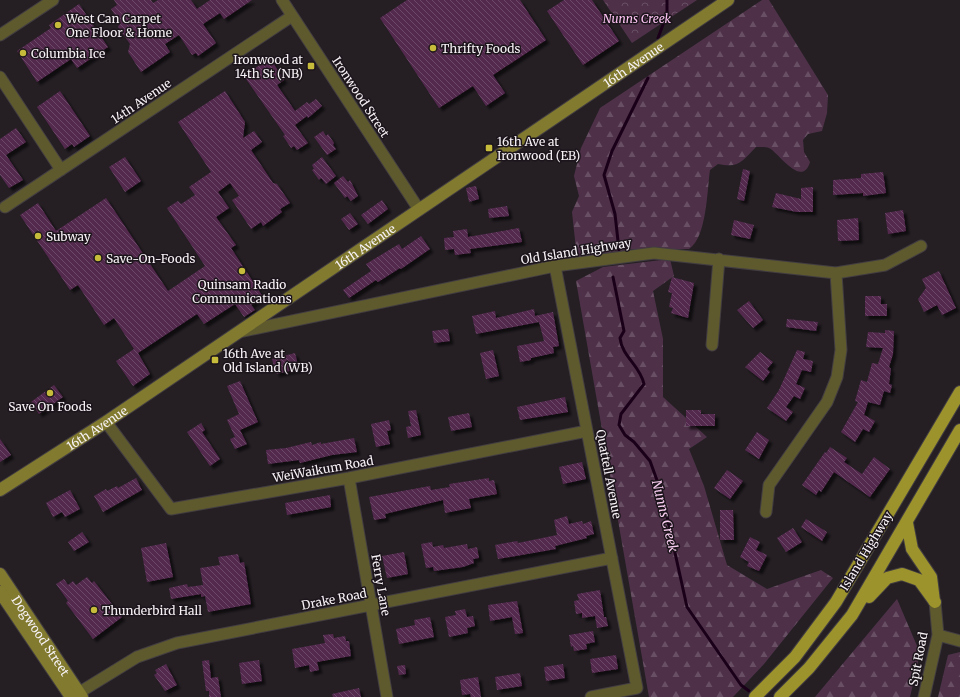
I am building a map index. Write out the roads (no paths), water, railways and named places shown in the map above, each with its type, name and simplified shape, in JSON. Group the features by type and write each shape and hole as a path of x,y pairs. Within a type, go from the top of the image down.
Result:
{"main road":[{"name":"Island Highway","path":"755,697 795,657 836,602 960,392"},
{"name":"Island Highway","path":"780,697 810,668 852,615 960,430"},
{"path":"907,522 912,549 931,577 935,602"},
{"path":"852,615 887,578 902,574 919,580 935,602"}],"street":[{"path":"0,35 52,0"},
{"name":"Ironwood Street","path":"282,0 418,208"},
{"name":"16th Avenue","path":"0,490 106,422 418,208 728,0"},
{"name":"14th Avenue","path":"5,207 292,16"},
{"path":"0,77 61,170"},
{"name":"Old Island Highway","path":"235,333 555,266 654,253 836,273 885,265 921,246"},
{"path":"712,345 719,259"},
{"name":"Quattell Avenue","path":"555,266 637,688 591,697"},
{"path":"766,512 770,485 827,402 837,377 841,350 836,273"},
{"name":"WeiWaikum Road","path":"106,422 170,509 349,478 587,431"},
{"name":"Ferry Lane","path":"349,478 387,697"},
{"name":"Drake Road","path":"76,696 138,658 178,643 612,558"},
{"name":"Dogwood Street","path":"0,574 76,696"},
{"name":"Dogwood Street","path":"0,592 76,696"},
{"name":"Spit Road","path":"924,697 938,634 935,602"},
{"path":"938,634 960,641"}],"waterway":[{"name":"Nunns Creek","path":"658,38 667,14 667,0"},
{"name":"Nunns Creek","path":"619,250 615,214 604,175 612,151 648,78"},
{"name":"Nunns Creek","path":"613,277 624,331 620,338 621,345 627,356 639,371 644,384 621,414 619,425 625,435 634,442 650,461 662,494 687,607 741,685 749,691"}],"place":[{"name":"West Can Carpet One Floor & Home","path":"58,25"},
{"name":"Thrifty Foods","path":"433,48"},
{"name":"Columbia Ice","path":"23,53"},
{"name":"Ironwood at 14th St (NB)","path":"311,66"},
{"name":"16th Ave at Ironwood (EB)","path":"489,148"},
{"name":"Subway","path":"38,236"},
{"name":"Save-On-Foods","path":"98,258"},
{"name":"Quinsam Radio Communications","path":"242,271"},
{"name":"16th Ave at Old Island (WB)","path":"215,360"},
{"name":"Save On Foods","path":"50,393"},
{"name":"Thunderbird Hall","path":"94,610"}]}
